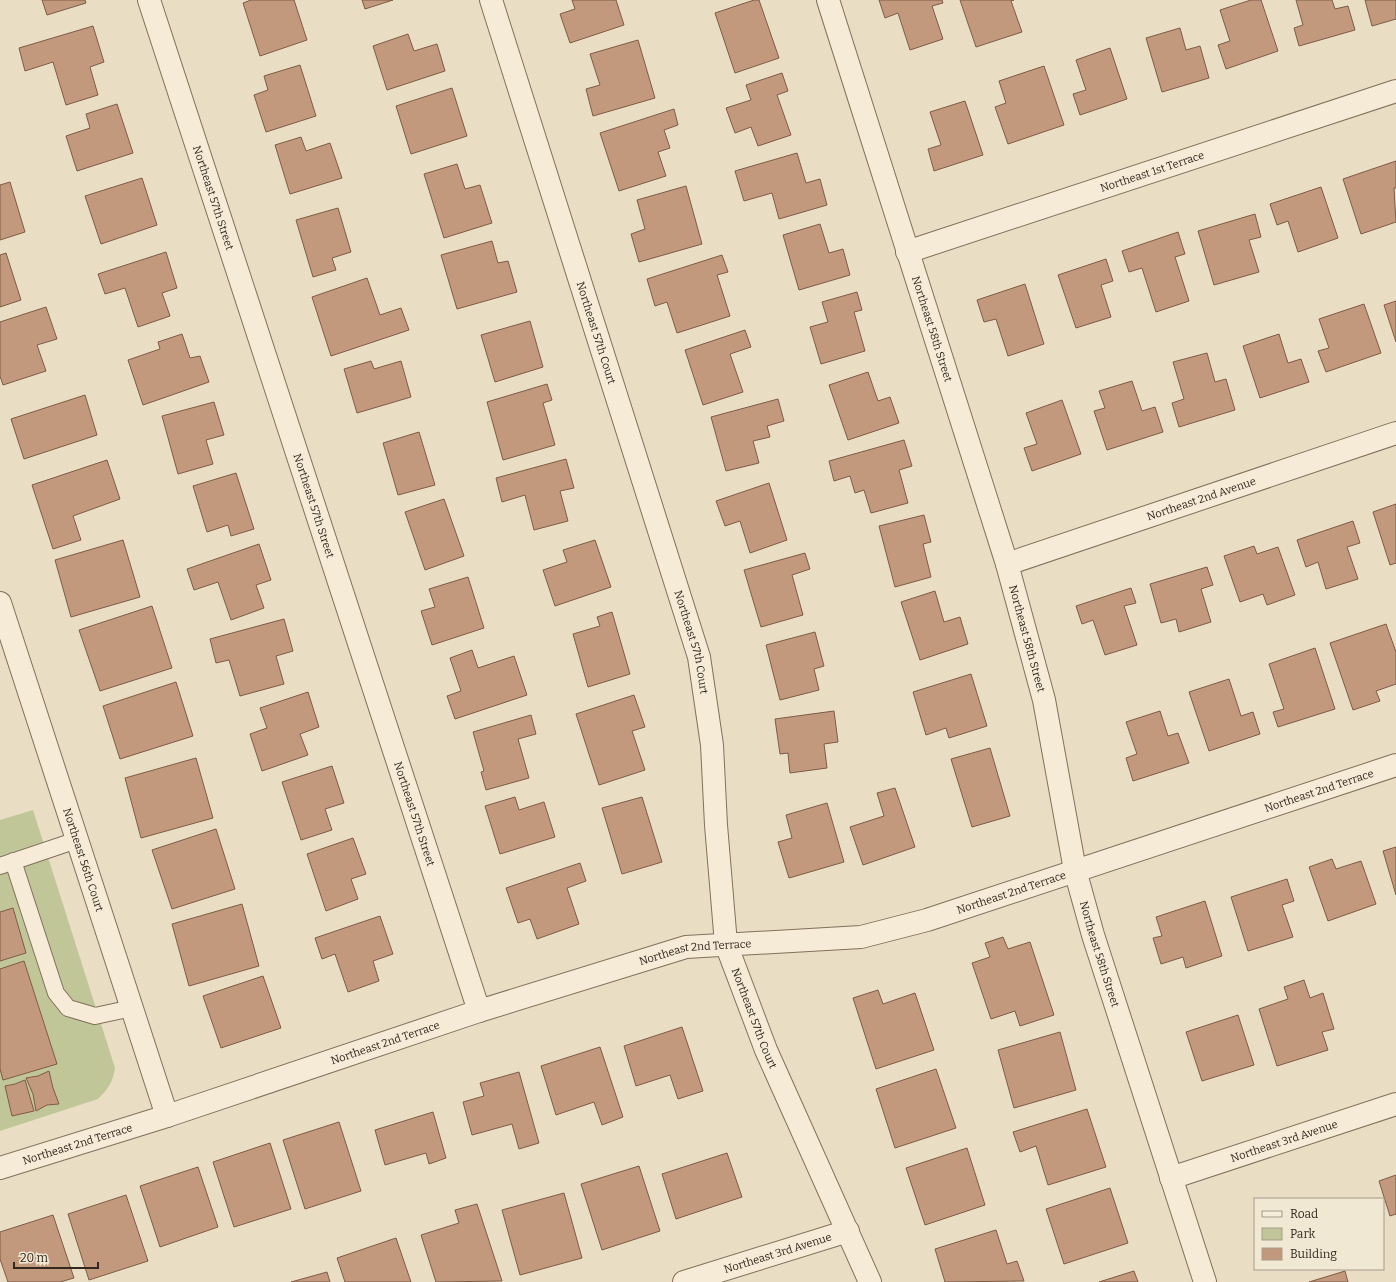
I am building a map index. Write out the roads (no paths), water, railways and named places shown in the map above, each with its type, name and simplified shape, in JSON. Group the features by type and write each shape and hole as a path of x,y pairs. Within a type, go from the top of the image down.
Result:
{"street":[{"name":"Northeast 57th Street","path":"149,0 479,1011"},
{"name":"Northeast 57th Court","path":"491,0 699,657 712,745 716,825 726,944 766,1050 870,1282"},
{"name":"Northeast 58th Street","path":"828,0 1007,564 1044,700 1075,870 1093,935 1205,1282"},
{"name":"Northeast 1st Terrace","path":"907,252 1396,91"},
{"name":"Northeast 2nd Avenue","path":"1007,564 1396,433"},
{"name":"Northeast 56th Court","path":"0,604 167,1116"},
{"name":"Northeast 2nd Terrace","path":"0,1168 167,1116 479,1011 686,947 860,937 927,920 1396,765"},
{"name":"Northeast 3rd Avenue","path":"1171,1178 1396,1104"},
{"name":"Northeast 3rd Avenue","path":"684,1282 848,1231"}],"lane":[{"path":"77,840 7,864 56,993 68,1008 95,1016 132,1008"}]}
